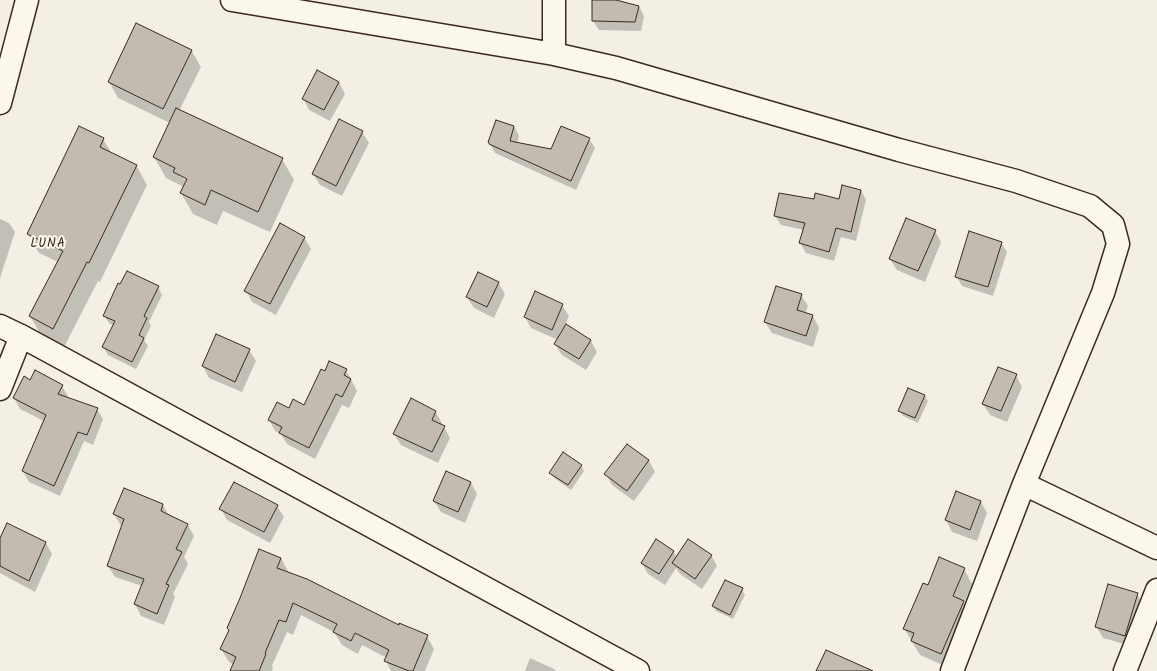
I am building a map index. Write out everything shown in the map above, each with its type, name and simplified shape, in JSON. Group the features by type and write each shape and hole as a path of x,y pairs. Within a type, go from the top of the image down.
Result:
{"street":[{"path":"0,103 27,0"},
{"path":"232,0 554,54 616,68 899,150 1016,181 1090,206 1113,225 1118,244 1104,293 1024,484 952,671"},
{"path":"554,0 554,54"},
{"path":"0,326 638,671"},
{"path":"0,389 21,336"},
{"path":"1024,484 1157,548"},
{"path":"1125,671 1157,590"}],"building":[{"path":"592,0 616,0 639,6 635,22 592,21"},
{"path":"136,23 192,50 163,109 108,82"},
{"path":"317,70 339,82 324,110 302,99"},
{"path":"176,108 283,158 258,212 211,190 205,205 180,193 187,179 173,172 175,168 153,157"},
{"path":"339,119 363,131 336,186 312,174"},
{"path":"496,120 514,126 510,141 551,149 561,126 590,138 571,181 489,144 488,142"},
{"path":"79,126 104,138 100,147 137,165 89,263 87,262 53,329 29,316 63,251 27,234"},
{"path":"842,185 861,190 851,232 836,228 829,252 799,243 805,223 774,216 779,193 814,199 815,193 839,199"},
{"path":"906,218 936,230 918,271 889,259"},
{"path":"280,223 305,237 270,304 244,291"},
{"path":"969,231 1002,242 988,287 955,277"},
{"path":"127,271 159,286 144,316 147,318 139,335 144,338 132,362 102,347 115,321 103,316 118,283 120,284"},
{"path":"478,272 499,282 487,307 466,297"},
{"path":"776,286 802,294 797,310 813,315 806,336 764,322"},
{"path":"535,291 563,304 552,330 524,317"},
{"path":"566,324 591,340 579,359 554,344"},
{"path":"216,334 250,349 235,382 202,366"},
{"path":"329,361 347,369 344,375 351,379 342,397 336,394 309,448 279,433 282,427 268,420 277,402 289,408 293,399 304,405 321,369 325,371"},
{"path":"998,367 1017,374 1001,411 982,404"},
{"path":"35,370 63,385 58,394 98,408 87,435 78,432 54,486 22,471 46,415 13,398 24,376 30,380"},
{"path":"908,388 925,395 915,418 898,411"},
{"path":"411,398 436,411 432,420 445,426 432,452 393,434"},
{"path":"627,444 649,460 627,491 604,474"},
{"path":"563,452 582,465 568,485 549,473"},
{"path":"446,471 471,482 458,512 433,501"},
{"path":"234,482 278,505 264,532 219,509"},
{"path":"124,488 163,504 161,511 188,524 176,549 182,552 166,584 169,585 157,614 134,604 144,579 107,566 124,519 113,514"},
{"path":"956,491 981,501 970,530 945,520"},
{"path":"7,523 46,542 29,581 0,566 0,538"},
{"path":"656,539 674,551 659,574 641,563"},
{"path":"688,539 712,555 695,579 672,563"},
{"path":"259,549 281,558 277,568 307,579 399,625 399,623 428,635 413,671 409,671 384,661 389,650 355,633 351,641 333,632 337,624 293,603 286,622 279,620 259,671 230,671 236,657 220,649 229,630 227,628"},
{"path":"939,557 965,568 953,596 964,601 941,654 911,641 914,633 903,629 923,583 928,585"},
{"path":"725,580 743,588 730,615 712,606"},
{"path":"1108,584 1138,593 1125,636 1095,627"},
{"path":"826,650 873,671 816,671"}],"district":[{"name":"LUNA","path":"48,245"}]}
